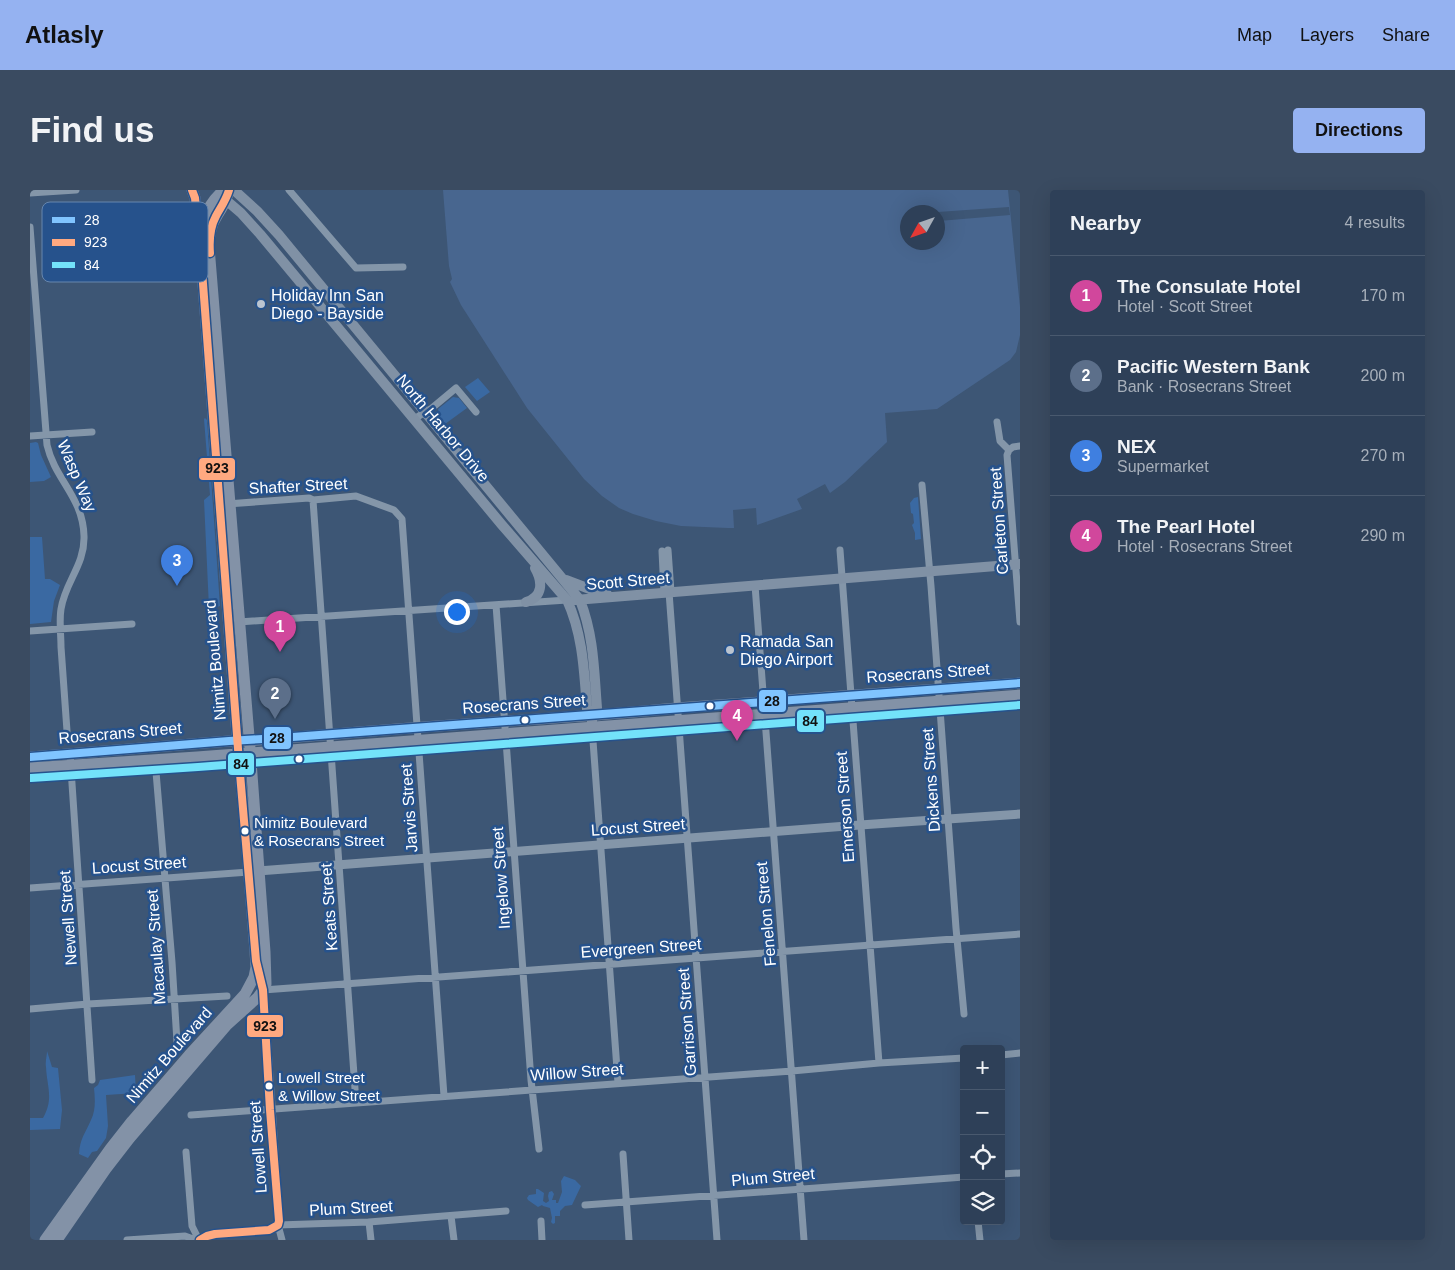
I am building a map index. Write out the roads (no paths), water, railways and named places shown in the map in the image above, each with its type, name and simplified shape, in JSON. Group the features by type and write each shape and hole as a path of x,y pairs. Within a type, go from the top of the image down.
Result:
{"main road":[{"path":"192,190 195,202"},
{"name":"North Harbor Drive","path":"234,190 279,235 580,600 588,620 592,644 597,708 592,715 592,727"},
{"name":"Nimitz Boulevard","path":"208,210 222,193"},
{"name":"Nimitz Boulevard","path":"58,1240 106,1169 135,1132 227,1025 254,1002 266,984 254,872 225,504 210,247 211,231 222,193"},
{"name":"North Harbor Drive","path":"222,193 260,234 528,556 567,600 581,642 587,709 592,715"},
{"name":"Nimitz Boulevard","path":"203,282 225,504 239,622 243,740"},
{"path":"526,602 531,601 536,596 540,586 539,576 528,556"},
{"name":"Scott Street","path":"567,600 1018,564"},
{"path":"564,579 596,591 623,596"},
{"name":"Rosecrans Street","path":"30,768 70,760 243,740 623,714 677,708 1020,683"},
{"name":"Rosecrans Street","path":"30,757 70,760 155,760 1020,695"},
{"name":"Nimitz Boulevard","path":"45,1240 132,1121 245,994 254,977 256,960 254,872"},
{"path":"256,960 263,990"}],"street":[{"path":"30,193 76,190"},
{"path":"289,190 356,268 403,267"},
{"name":"Wasp Way","path":"30,227 49,456 81,514 84,537 82,557 65,592 60,609 67,731"},
{"path":"414,419 456,388 476,412"},
{"name":"Carleton Street","path":"997,422 1000,441 1009,450 1007,455 1018,564 1020,622"},
{"path":"30,436 92,432"},
{"path":"1009,450 1020,446"},
{"name":"Dickens Street","path":"922,484 947,819 964,1014"},
{"name":"Shafter Street","path":"225,504 356,496 394,510 402,519"},
{"name":"Keats Street","path":"313,500 356,1103"},
{"name":"Jarvis Street","path":"402,519 444,1096"},
{"name":"Emerson Street","path":"840,550 879,1063"},
{"name":"Garrison Street","path":"665,551 716,1240"},
{"name":"Fenelon Street","path":"755,585 804,1240"},
{"name":"Scott Street","path":"239,622 567,600"},
{"name":"Ingelow Street","path":"496,604 522,971 532,1089 540,1149"},
{"path":"30,631 132,624"},
{"path":"592,727 618,1083"},
{"name":"Newell Street","path":"70,760 92,1080"},
{"name":"Macaulay Street","path":"155,760 177,1042"},
{"name":"Locust Street","path":"30,888 1020,814"},
{"name":"Evergreen Street","path":"263,990 1020,934"},
{"name":"Lowell Street","path":"263,990 278,1225 282,1240"},
{"path":"30,1009 227,996"},
{"path":"1005,1055 1020,1053"},
{"name":"Willow Street","path":"191,1115 960,1058"},
{"path":"186,1152 192,1226 198,1240"},
{"path":"623,1154 629,1240"},
{"path":"1005,1174 1020,1173"},
{"name":"Plum Street","path":"586,1205 960,1177"},
{"name":"Plum Street","path":"131,1240 185,1236 198,1240 215,1234 270,1230 278,1225 369,1222 506,1211"},
{"path":"452,1216 454,1240"},
{"path":"540,1221 542,1240"},
{"path":"369,1222 371,1240"},
{"path":"978,1225 980,1240"}],"place":[{"name":"Holiday Inn San Diego - Bayside","path":"261,304"},
{"name":"NEX","path":"177,586"},
{"name":"Ramada San Diego Airport","path":"730,650"},
{"name":"The Consulate Hotel","path":"280,652"},
{"name":"Pacific Western Bank","path":"275,719"},
{"name":"The Pearl Hotel","path":"737,741"},
{"name":"Nimitz Boulevard & Rosecrans Street","path":"245,831"},
{"name":"Lowell Street & Willow Street","path":"269,1086"}]}
